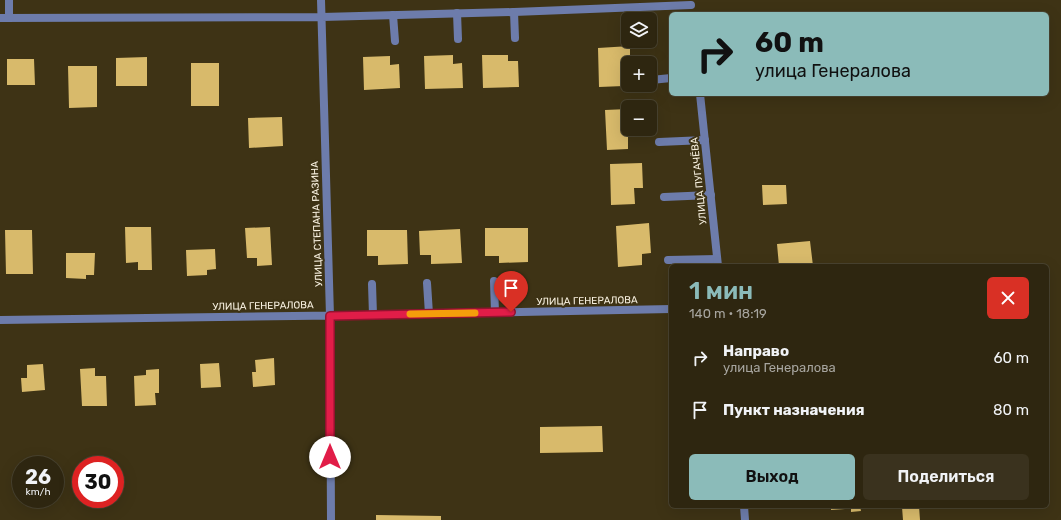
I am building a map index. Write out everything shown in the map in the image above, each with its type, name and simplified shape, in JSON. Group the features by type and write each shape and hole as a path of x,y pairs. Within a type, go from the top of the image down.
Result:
{"street":[{"path":"9,0 9,17"},
{"name":"УЛИЦА СТЕПАНА РАЗИНА","path":"321,0 330,316 331,520"},
{"path":"0,18 322,17 514,12 691,2 692,12"},
{"path":"514,12 515,38"},
{"path":"456,13 458,39"},
{"path":"393,15 395,41"},
{"path":"657,79 669,78"},
{"name":"УЛИЦА ПУГАЧЁВА","path":"700,96 718,263"},
{"path":"658,142 705,140"},
{"path":"664,197 711,195"},
{"path":"668,260 718,263"},
{"path":"494,281 495,313"},
{"path":"428,283 429,314"},
{"path":"372,284 373,315"},
{"name":"УЛИЦА ГЕНЕРАЛОВА","path":"0,320 330,316 669,309"},
{"path":"744,508 745,520"}],"building":[{"path":"621,47 621,48 630,48 630,56 621,56 621,86 599,87 598,48"},
{"path":"453,55 453,64 462,63 463,88 425,89 424,56"},
{"path":"482,55 508,55 508,61 518,61 519,87 483,88"},
{"path":"390,56 390,65 399,64 400,88 364,90 363,57"},
{"path":"147,57 147,86 116,86 116,58"},
{"path":"7,59 34,59 35,85 7,85"},
{"path":"191,63 219,63 219,106 191,106"},
{"path":"68,66 97,66 97,107 69,108"},
{"path":"621,109 621,136 628,136 628,149 607,150 605,110"},
{"path":"282,117 283,146 249,148 248,118"},
{"path":"642,163 643,188 634,188 635,204 611,205 610,164"},
{"path":"762,185 786,185 787,204 763,205"},
{"path":"649,223 651,253 642,254 642,265 618,267 616,226"},
{"path":"125,227 151,227 152,270 138,270 138,262 126,263"},
{"path":"270,227 272,265 257,266 257,258 247,258 245,228"},
{"path":"485,228 528,228 528,262 499,263 499,256 485,256"},
{"path":"460,229 462,263 431,264 431,255 420,255 419,231"},
{"path":"5,230 32,230 33,274 6,274"},
{"path":"367,230 407,230 408,264 378,265 378,256 367,256"},
{"path":"810,241 813,264 779,264 777,244"},
{"path":"215,249 216,269 207,270 207,275 187,276 186,250"},
{"path":"66,253 95,253 94,275 86,275 86,279 66,278"},
{"path":"274,358 275,385 253,387 252,372 256,372 255,360"},
{"path":"219,363 221,387 201,388 200,364"},
{"path":"43,364 45,390 22,392 21,378 27,378 27,365"},
{"path":"95,368 95,376 106,376 107,406 82,406 80,369"},
{"path":"159,369 159,393 155,393 156,405 135,406 134,376 146,375 146,370"},
{"path":"602,426 603,452 540,453 540,427"},
{"path":"831,508 845,508 845,509 831,510"},
{"path":"851,508 860,508 861,511 851,512"},
{"path":"902,508 919,508 920,520 903,520"},
{"path":"376,515 441,516 441,520 376,520"}],"slow traffic":[{"path":"410,314 475,313"}],"route":[{"path":"330,457 330,316 511,312"}]}
